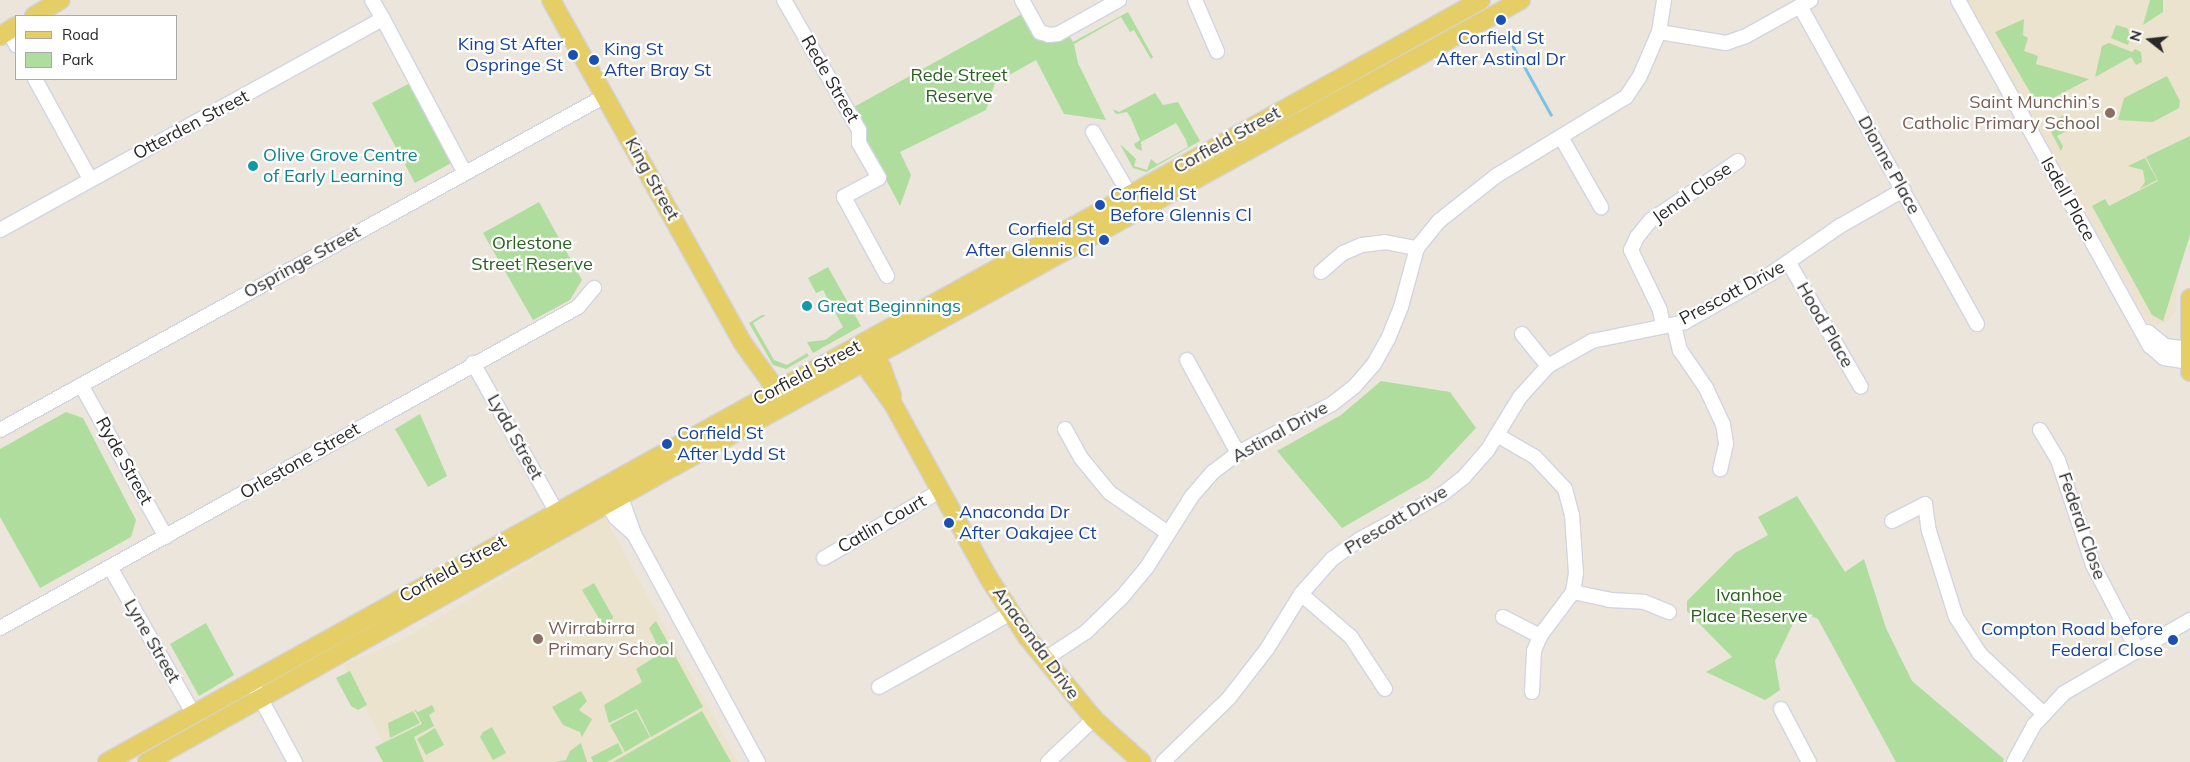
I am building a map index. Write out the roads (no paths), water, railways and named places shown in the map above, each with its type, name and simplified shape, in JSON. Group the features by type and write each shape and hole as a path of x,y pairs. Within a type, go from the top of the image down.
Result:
{"main road":[{"path":"36,15 61,0"},
{"name":"King Street","path":"551,0 752,358 777,388 786,405"},
{"name":"Corfield Street","path":"147,762 786,405 864,352 1130,194 1482,0"},
{"name":"Corfield Street","path":"107,762 777,388 864,352 1139,211 1521,0"},
{"path":"2189,359 2190,298"},
{"name":"Anaconda Drive","path":"864,352 882,368 893,404 940,491 1011,613 1045,660 1094,719 1142,762"},
{"name":"King Street","path":"752,358 762,398 770,413"}],"street":[{"path":"372,0 465,173"},
{"name":"Rede Street","path":"784,0 859,130 859,143 878,178 844,197 887,276"},
{"path":"1022,0 1040,32 1058,34 1119,0"},
{"path":"1195,0 1217,51"},
{"name":"Astinal Drive","path":"1045,660 1086,632 1122,597 1147,567 1192,496 1213,472 1238,453 1332,404 1354,387 1374,364 1401,307 1417,248 1439,221 1496,176 1626,97 1639,78 1659,32 1664,0"},
{"name":"Isdell Place","path":"1958,0 2135,319 2159,356 2189,359"},
{"path":"1659,32 1726,43 1746,36 1806,3"},
{"name":"Dionne Place","path":"1806,3 1903,190 1977,324"},
{"name":"Otterden Street","path":"0,230 383,19"},
{"path":"36,80 90,179"},
{"name":"Ospringe Street","path":"0,430 605,96"},
{"path":"1093,132 1139,211"},
{"path":"1561,137 1600,207"},
{"name":"Jenal Close","path":"1669,326 1632,250 1637,236 1652,220 1738,161"},
{"name":"Prescott Drive","path":"1163,762 1229,698 1267,649 1301,594 1332,560 1359,540 1449,489 1487,452 1520,397 1548,366 1592,341 1669,326 1696,316 1789,263 1857,215 1903,190"},
{"path":"1321,272 1343,253 1362,245 1385,242 1417,248"},
{"name":"Hood Place","path":"1789,263 1861,387"},
{"name":"Orlestone Street","path":"0,628 166,537 473,363 578,307 594,288"},
{"path":"1669,326 1680,350 1706,388 1723,424 1726,444 1720,470"},
{"path":"1522,334 1548,366"},
{"path":"1187,360 1238,453"},
{"name":"Lydd Street","path":"473,363 556,511"},
{"name":"Ryde Street","path":"81,385 166,537"},
{"path":"1065,429 1081,458 1110,493 1168,533"},
{"name":"Federal Close","path":"2040,430 2058,460 2092,565 2137,649"},
{"path":"1497,435 1535,457 1565,490 1572,515 1576,572 1573,592 1540,636 1531,666 1532,692"},
{"path":"613,479 623,497 634,534 758,762"},
{"path":"598,488 608,506 634,534"},
{"name":"Catlin Court","path":"824,558 940,491"},
{"path":"1892,521 1925,504 1929,531 1956,617 1980,654 2044,714"},
{"name":"Lyne Street","path":"110,567 194,715"},
{"path":"1573,592 1610,600 1644,602 1669,612"},
{"path":"1301,594 1351,638 1385,689"},
{"path":"879,687 1011,613"},
{"path":"1503,617 1540,636"},
{"path":"2014,762 2025,740 2044,714 2087,677 2190,620"},
{"path":"251,682 295,762"},
{"path":"1781,709 1809,762"},
{"path":"1048,762 1094,719"}],"waterway":[{"path":"1507,36 1551,115"}],"place":[{"name":"Corfield St After Astinal Dr","path":"1501,20"},
{"name":"King St After Ospringe St","path":"573,55"},
{"name":"King St After Bray St","path":"594,60"},
{"name":"Saint Munchin’s Catholic Primary School","path":"2110,113"},
{"name":"Olive Grove Centre of Early Learning","path":"253,166"},
{"name":"Corfield St Before Glennis Cl","path":"1100,205"},
{"name":"Corfield St After Glennis Cl","path":"1104,240"},
{"name":"Great Beginnings","path":"807,306"},
{"name":"Corfield St After Lydd St","path":"667,444"},
{"name":"Anaconda Dr After Oakajee Ct","path":"949,523"},
{"name":"Wirrabirra Primary School","path":"538,639"},
{"name":"Compton Road before Federal Close","path":"2173,640"}],"park label":[{"name":"Rede Street Reserve","path":"959,86"},
{"name":"Orlestone Street Reserve","path":"532,254"},
{"name":"Ivanhoe Place Reserve","path":"1749,606"}]}
